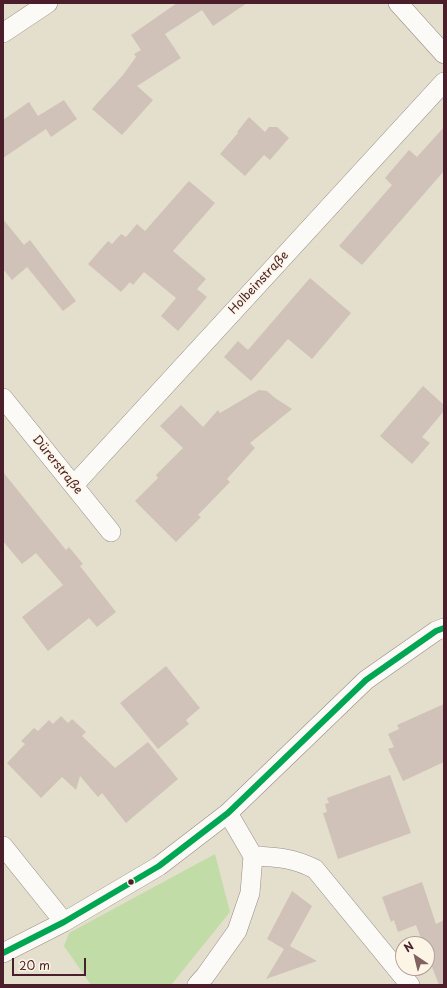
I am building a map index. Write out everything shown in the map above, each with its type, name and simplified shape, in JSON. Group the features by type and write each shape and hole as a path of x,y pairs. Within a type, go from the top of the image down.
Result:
{"street":[{"path":"3,33 48,3"},
{"path":"398,3 444,54"},
{"name":"Holbeinstraße","path":"74,485 444,82"},
{"name":"Dürerstraße","path":"3,398 111,532"},
{"path":"3,953 64,922 159,866 228,813 366,680 436,631 444,628"},
{"path":"197,985 206,976 238,931 250,893 253,856 228,813"},
{"path":"3,846 64,922"},
{"path":"253,856 280,857 298,861 315,869 410,985"}],"green space":[{"path":"215,854 230,912 171,985 91,985 64,946 69,933"}],"building":[{"path":"177,3 247,3 213,26 202,10 165,34 181,58 137,86 153,100 122,135 92,109 123,75 136,57 134,54 141,50 131,35"},
{"path":"64,100 77,119 51,137 46,129 3,158 3,120 29,102 38,116"},
{"path":"249,117 265,132 269,127 277,127 289,138 270,160 264,155 245,176 220,154 238,133 237,132"},
{"path":"444,127 444,171 362,265 339,246 392,185 385,178 409,150 417,157"},
{"path":"189,181 215,203 173,251 206,279 197,289 207,297 178,331 161,316 176,298 144,272 133,285 130,282 121,292 88,264 108,241 112,244 121,234 126,237 137,224 145,231"},
{"path":"3,219 24,245 30,240 76,301 63,311 27,267 12,280 3,269"},
{"path":"310,278 351,313 312,359 288,339 251,381 224,357 238,341 248,350"},
{"path":"423,386 444,405 444,411 422,437 430,443 412,464 380,436"},
{"path":"259,390 267,391 292,409 250,443 255,448 227,479 230,482 198,515 201,517 176,542 135,501 158,478 156,475 183,448 160,426 181,405 203,427 218,410 220,413"},
{"path":"3,472 66,550 69,547 83,564 80,566 116,612 97,627 89,618 48,651 22,617 63,585 36,553 22,564 3,541"},
{"path":"166,666 200,708 186,720 189,724 158,749 120,703"},
{"path":"444,704 444,762 403,781 388,749 394,747 388,734 399,729 397,725"},
{"path":"61,716 68,723 72,719 86,732 82,736 115,768 148,742 178,779 126,823 102,793 98,797 80,776 76,790 62,777 41,798 7,763 25,744 21,741 34,728 38,731 49,720 53,724"},
{"path":"390,775 411,833 338,859 323,813 327,812 325,804 329,803 327,798"},
{"path":"422,882 436,924 444,920 444,985 439,985 435,975 435,936 420,936 416,925 398,932 394,920 391,922 382,897"},
{"path":"292,891 312,906 290,946 317,961 266,979 284,949 267,939"}],"transit line":[{"path":"3,953 64,922 159,866 228,813 366,680 436,631 444,628"}]}
